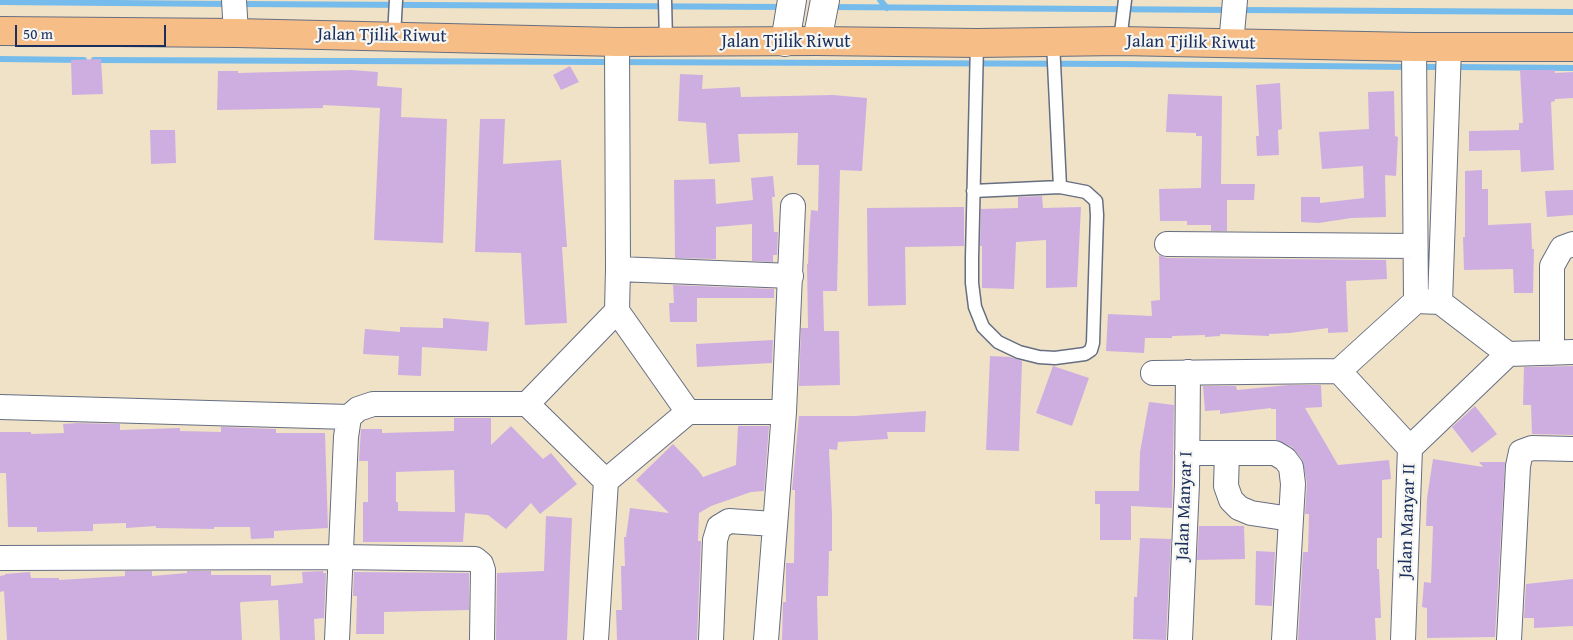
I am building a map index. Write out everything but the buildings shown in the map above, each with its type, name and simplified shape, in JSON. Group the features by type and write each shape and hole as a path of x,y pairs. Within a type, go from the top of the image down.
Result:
{"highway":[{"name":"Jalan Tjilik Riwut","path":"0,31 236,33 617,42 817,41 977,43 1120,41 1414,47 1573,47"}],"street":[{"path":"234,0 236,33"},
{"path":"785,42 792,0"},
{"path":"817,41 825,0"},
{"path":"1231,44 1235,0"},
{"path":"617,42 617,311 688,412"},
{"path":"1414,47 1416,300"},
{"path":"1440,302 1449,47"},
{"path":"766,640 784,412 791,276 792,206"},
{"path":"1167,244 1415,246"},
{"path":"1153,373 1339,371 1416,300 1440,302 1508,354 1562,352 1552,266 1562,248 1573,244"},
{"path":"618,269 791,276"},
{"path":"527,404 617,311"},
{"name":"Jalan Manyar II","path":"1403,640 1410,448 1508,354"},
{"path":"1339,371 1410,448"},
{"name":"Jalan Manyar I","path":"1180,640 1188,372"},
{"path":"337,640 346,437 349,417 358,408 373,404 527,404 606,481"},
{"path":"0,407 349,417"},
{"path":"596,640 606,481 688,412 784,412"},
{"path":"1510,640 1520,452 1532,448 1573,449"},
{"path":"1187,453 1275,453 1285,459 1291,467 1293,484 1284,640"},
{"path":"1227,453 1226,486 1231,500 1239,508 1251,513 1291,519"},
{"path":"711,640 715,540 719,527 729,521 774,524"},
{"path":"0,558 341,557 475,560 481,564 483,570 482,640"}],"lane":[{"path":"394,36 396,0"},
{"path":"665,0 666,41"},
{"path":"1120,41 1125,0"},
{"path":"1053,42 1060,187"},
{"path":"973,191 1060,187 1086,192 1096,200 1098,215 1093,343 1091,350 1085,354 1055,358 1039,357 1019,352 998,342 984,327 975,307 972,283 973,191 977,43"}],"waterway":[{"path":"880,0 887,8"},
{"path":"0,2 229,4"},
{"path":"239,4 784,7"},
{"path":"831,7 1229,10"},
{"path":"1239,10 1573,12"},
{"path":"0,59 84,60"},
{"path":"94,60 1409,67"},
{"path":"1419,67 1444,67"},
{"path":"1454,67 1573,68"}]}
